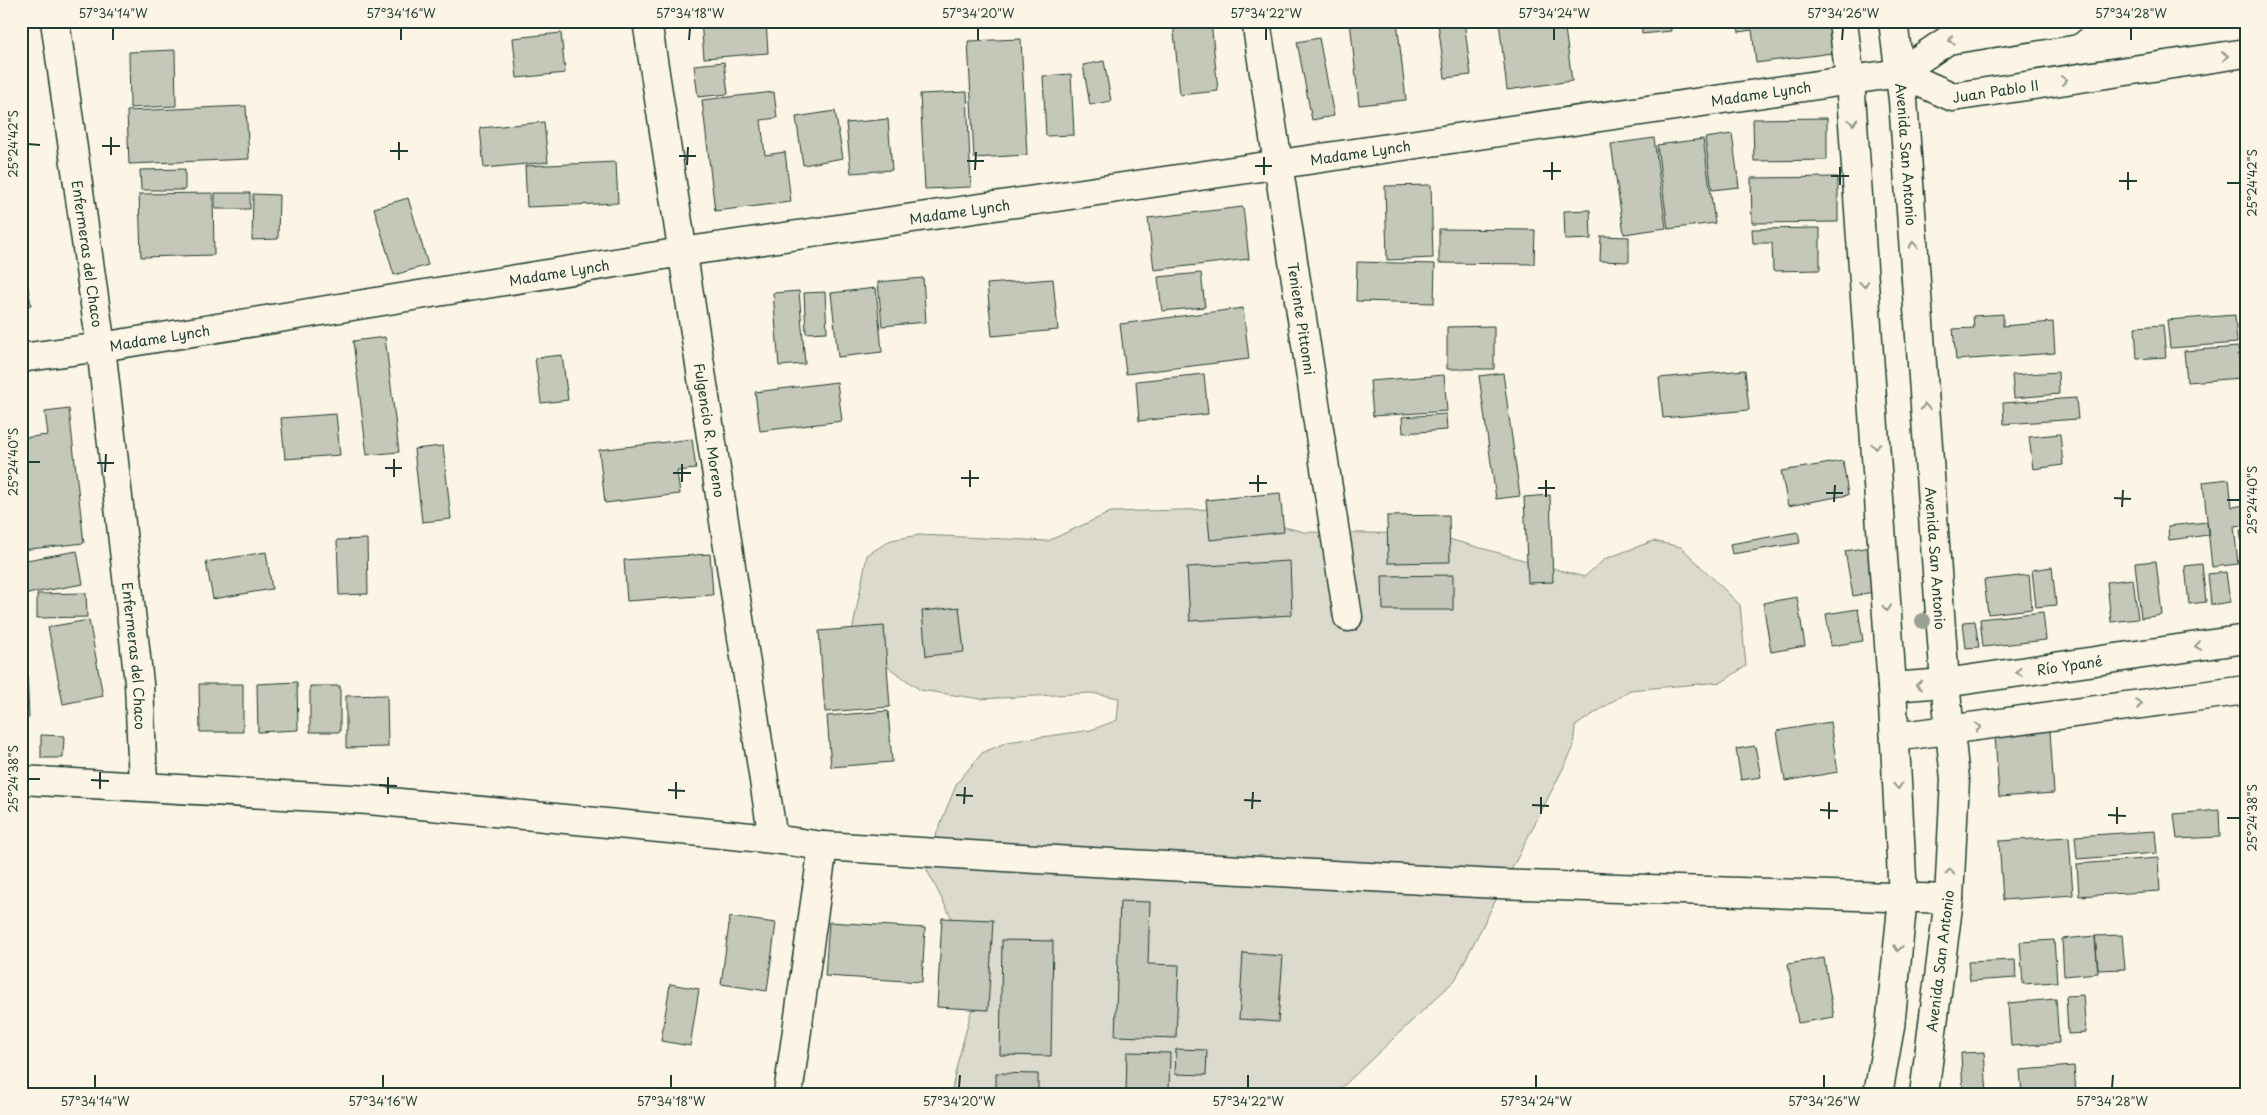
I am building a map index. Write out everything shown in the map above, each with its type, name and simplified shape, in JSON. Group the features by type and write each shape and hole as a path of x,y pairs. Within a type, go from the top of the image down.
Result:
{"street":[{"name":"Enfermeras del Chaco","path":"55,21 101,347 139,683 143,786"},
{"name":"Fulgencio R. Moreno","path":"646,21 773,839"},
{"name":"Teniente Pittonni","path":"1256,21 1348,617"},
{"path":"1843,21 1850,80 1892,688 1903,897 1890,1027 1878,1094"},
{"name":"Avenida San Antonio","path":"1893,21 1899,73 1945,683 1954,779 1949,899 1924,1094"},
{"path":"1899,73 1948,40 2068,21"},
{"name":"Juan Pablo II","path":"1899,73 1953,97 2246,53"},
{"name":"Madame Lynch","path":"21,358 101,347 682,252 1899,73"},
{"name":"Río Ypané","path":"1892,688 1945,683 2246,639"},
{"path":"1895,737 2246,690"},
{"path":"21,780 369,800 773,839 823,846 1497,884 1949,899"},
{"path":"788,1094 823,846"}],"shaded area":[{"path":"1214,509 1304,532 1431,534 1584,577 1605,559 1653,541 1681,547 1740,605 1746,666 1722,682 1630,690 1575,726 1573,749 1455,980 1335,1094 951,1094 984,963 974,962 927,870 933,842 957,783 982,753 1007,742 1091,730 1117,720 1119,698 1091,693 981,699 920,690 863,649 853,627 867,555 891,540 919,535 1048,541 1111,512"}],"building":[{"path":"701,21 766,21 768,53 704,58"},
{"path":"1173,21 1211,21 1218,91 1180,95"},
{"path":"1350,21 1397,21 1406,100 1359,105"},
{"path":"1464,21 1471,75 1445,78 1438,23"},
{"path":"1499,21 1564,21 1572,81 1507,90"},
{"path":"1641,21 1670,21 1671,31 1642,34"},
{"path":"1737,21 1828,21 1832,53 1756,63 1752,30 1739,32"},
{"path":"1901,21 1939,21 1939,23 1902,28"},
{"path":"561,33 565,73 517,78 513,38"},
{"path":"1319,38 1334,116 1312,120 1297,42"},
{"path":"1021,39 1027,155 974,158 968,41"},
{"path":"175,50 176,106 130,108 129,52"},
{"path":"1104,61 1111,101 1090,105 1083,65"},
{"path":"724,62 728,94 698,97 694,65"},
{"path":"1071,74 1074,135 1046,136 1043,76"},
{"path":"774,92 777,118 761,120 765,155 785,152 791,202 715,211 702,100"},
{"path":"967,92 971,187 925,189 920,94"},
{"path":"246,106 249,159 129,164 127,111"},
{"path":"835,111 843,158 803,165 796,117"},
{"path":"1827,118 1827,160 1754,161 1753,119"},
{"path":"888,119 892,170 851,173 846,123"},
{"path":"544,122 548,162 484,168 480,128"},
{"path":"1732,134 1739,187 1712,190 1705,138"},
{"path":"1654,138 1666,228 1624,234 1611,144"},
{"path":"1703,139 1715,223 1668,229 1657,145"},
{"path":"616,162 618,203 527,207 525,166"},
{"path":"185,169 185,190 141,190 140,170"},
{"path":"1838,177 1838,222 1752,223 1751,178"},
{"path":"1431,185 1433,258 1387,260 1385,186"},
{"path":"213,193 214,255 141,257 139,194"},
{"path":"215,193 250,193 250,209 215,209"},
{"path":"253,194 279,195 278,239 252,240"},
{"path":"408,198 428,265 394,275 374,208"},
{"path":"1243,207 1249,259 1154,270 1148,218"},
{"path":"1590,210 1591,239 1565,240 1564,211"},
{"path":"1820,228 1820,270 1773,271 1772,243 1753,243 1752,229"},
{"path":"1439,229 1535,230 1534,264 1439,263"},
{"path":"1601,236 1629,237 1629,262 1600,261"},
{"path":"21,246 31,305 21,307"},
{"path":"1357,262 1435,264 1434,303 1356,301"},
{"path":"1201,273 1205,307 1162,311 1158,277"},
{"path":"923,278 926,322 882,326 878,282"},
{"path":"1053,279 1058,330 992,336 987,284"},
{"path":"876,288 882,352 838,357 831,293"},
{"path":"799,291 805,364 779,366 773,293"},
{"path":"825,292 827,332 806,333 804,293"},
{"path":"1243,308 1249,359 1126,374 1120,324"},
{"path":"2003,314 2003,326 2053,322 2055,353 1956,360 1953,329 1974,328 1973,316"},
{"path":"2235,315 2237,343 2170,348 2167,320"},
{"path":"2163,325 2166,357 2137,359 2135,327"},
{"path":"1494,326 1494,369 1447,369 1447,327"},
{"path":"385,337 399,452 367,455 353,341"},
{"path":"2238,347 2241,378 2187,382 2184,351"},
{"path":"562,355 568,400 541,403 535,358"},
{"path":"1745,370 1749,410 1663,418 1659,378"},
{"path":"2058,372 2059,394 2014,398 2012,375"},
{"path":"1503,373 1520,496 1496,499 1479,376"},
{"path":"1204,374 1208,414 1139,421 1136,381"},
{"path":"1444,375 1447,411 1373,416 1370,381"},
{"path":"837,382 842,421 760,431 755,392"},
{"path":"2076,398 2078,419 2004,424 2003,403"},
{"path":"69,409 84,543 21,550 21,438 48,435 45,412"},
{"path":"336,414 340,455 285,459 281,418"},
{"path":"1446,414 1447,430 1403,433 1402,417"},
{"path":"2060,434 2063,465 2033,469 2029,437"},
{"path":"692,439 696,469 677,471 680,494 605,503 599,450"},
{"path":"443,446 451,519 422,522 414,449"},
{"path":"1843,461 1848,495 1788,506 1781,471"},
{"path":"2229,479 2232,507 2246,505 2246,525 2234,526 2238,564 2212,567 2203,482"},
{"path":"1280,493 1284,532 1210,540 1206,500"},
{"path":"1550,495 1553,582 1528,583 1524,497"},
{"path":"1449,515 1450,562 1388,563 1387,516"},
{"path":"2207,522 2208,535 2169,540 2168,526"},
{"path":"2240,530 2246,530 2246,578"},
{"path":"1798,532 1800,543 1732,554 1730,544"},
{"path":"367,539 368,594 339,595 337,540"},
{"path":"1870,547 1878,591 1853,596 1845,551"},
{"path":"77,551 83,584 21,595 21,561"},
{"path":"266,552 272,589 213,599 206,562"},
{"path":"710,554 713,595 627,601 624,560"},
{"path":"1290,561 1292,615 1190,621 1187,567"},
{"path":"2156,561 2162,615 2141,618 2135,563"},
{"path":"2202,564 2206,602 2189,604 2185,566"},
{"path":"2052,567 2056,605 2036,607 2032,570"},
{"path":"2226,572 2230,602 2211,605 2208,574"},
{"path":"1453,575 1453,610 1383,610 1382,576"},
{"path":"2029,575 2032,609 1988,614 1984,580"},
{"path":"2133,579 2138,619 2111,622 2107,582"},
{"path":"86,593 87,617 37,618 37,594"},
{"path":"1797,597 1805,646 1771,652 1763,603"},
{"path":"959,607 964,652 926,656 922,611"},
{"path":"1858,609 1863,641 1831,646 1826,614"},
{"path":"2043,612 2046,640 1983,647 1980,619"},
{"path":"89,620 103,696 63,704 48,627"},
{"path":"1975,621 1979,647 1966,648 1963,622"},
{"path":"884,626 890,707 825,712 819,631"},
{"path":"26,646 29,718 21,718 21,647"},
{"path":"297,682 298,730 258,732 257,684"},
{"path":"199,684 243,684 243,732 200,732"},
{"path":"310,686 340,686 340,732 310,732"},
{"path":"387,695 388,747 346,748 346,696"},
{"path":"888,711 892,762 831,767 827,716"},
{"path":"1830,722 1838,772 1785,781 1777,731"},
{"path":"2050,731 2054,793 1999,797 1995,735"},
{"path":"41,735 64,736 63,758 41,758"},
{"path":"1755,746 1761,777 1741,780 1736,749"},
{"path":"2219,810 2220,837 2177,839 2174,814"},
{"path":"2155,831 2157,853 2077,859 2075,836"},
{"path":"2069,837 2073,895 2003,900 1999,841"},
{"path":"2158,858 2160,891 2079,896 2077,864"},
{"path":"1120,901 1150,902 1148,964 1179,965 1176,1038 1115,1036"},
{"path":"730,917 776,923 767,991 721,984"},
{"path":"942,918 993,920 988,1010 937,1007"},
{"path":"829,922 925,928 922,982 825,976"},
{"path":"2122,935 2125,969 2098,970 2095,936"},
{"path":"2095,936 2098,973 2064,976 2062,939"},
{"path":"1002,940 1053,941 1051,1056 1000,1055"},
{"path":"2054,940 2057,982 2023,984 2020,942"},
{"path":"1243,953 1283,956 1278,1022 1239,1019"},
{"path":"1824,958 1834,1017 1798,1023 1788,964"},
{"path":"2015,960 2016,978 1970,981 1968,962"},
{"path":"670,984 699,989 690,1046 661,1041"},
{"path":"2083,995 2086,1033 2068,1034 2066,996"},
{"path":"2056,999 2059,1043 2011,1046 2008,1003"},
{"path":"1176,1049 1207,1050 1206,1075 1175,1074"},
{"path":"1127,1052 1170,1053 1169,1094 1126,1094"},
{"path":"1984,1052 1987,1094 1963,1094 1961,1053"},
{"path":"2074,1066 2076,1094 2022,1094 2020,1070"},
{"path":"996,1073 1038,1074 1038,1094 996,1094"}]}
